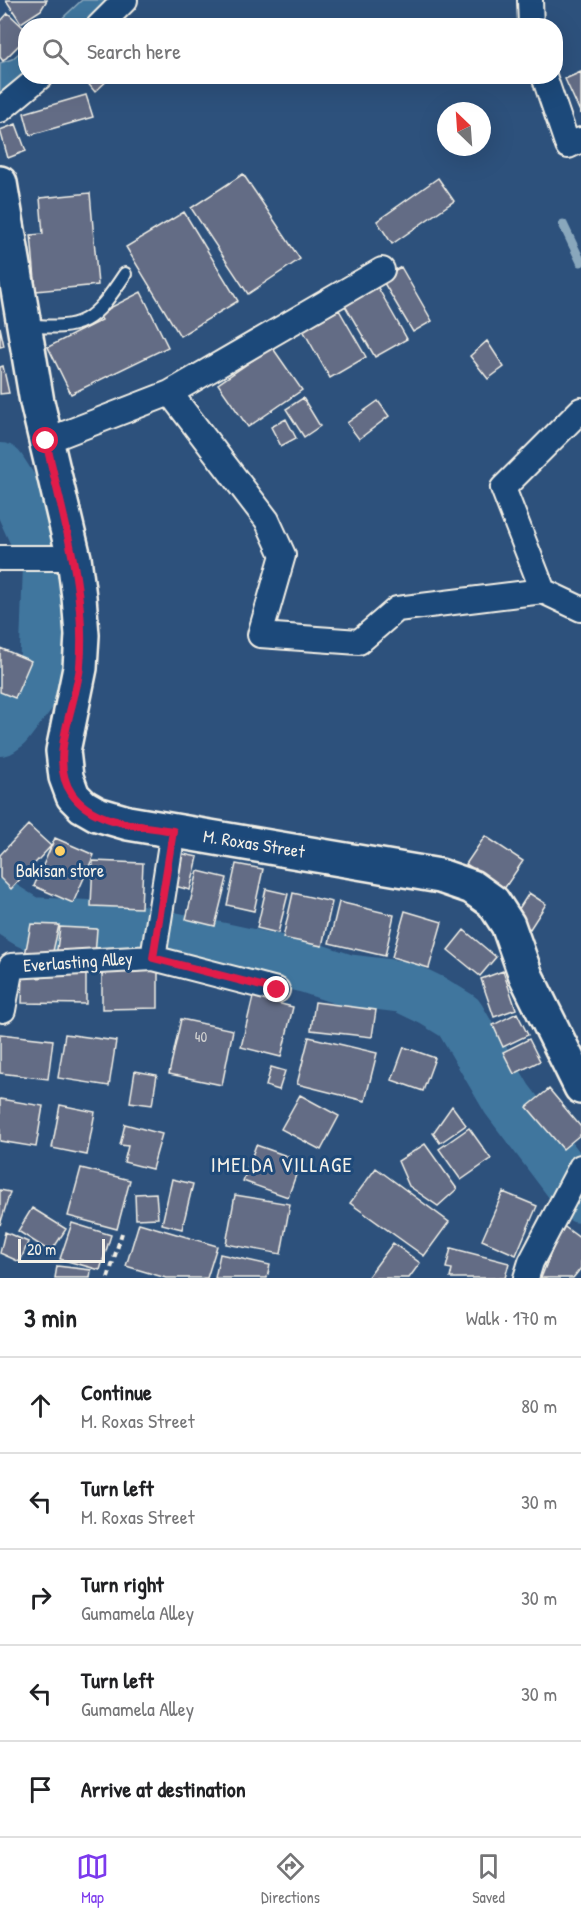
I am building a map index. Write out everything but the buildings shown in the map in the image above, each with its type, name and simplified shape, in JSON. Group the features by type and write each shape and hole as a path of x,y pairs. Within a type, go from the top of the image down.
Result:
{"main road":[{"name":"M. Roxas Street","path":"0,183 2,215 46,441 64,559 82,635 80,668 63,751 69,789 83,806 97,814 173,831 440,876 472,887 493,902 508,925 526,976 581,1087"}],"street":[{"path":"107,18 125,0"},
{"path":"530,0 531,18"},
{"path":"0,110 31,84"},
{"path":"547,84 568,146 581,140"},
{"path":"46,441 170,393 382,270"},
{"path":"170,393 267,520 283,555 260,635 359,642 398,609 543,591 581,609"},
{"path":"543,591 502,488 581,410"},
{"path":"1,558 64,559"},
{"path":"173,831 154,952 277,990"},
{"name":"Everlasting Alley","path":"3,1010 11,966 154,952"},
{"path":"526,1278 562,1200 581,1167"}],"lane":[{"path":"24,325 57,328 84,322 104,304 125,274"}],"path":[{"path":"108,1278 122,1233"}],"water":[{"path":"82,0 111,0 94,18 63,18"},
{"path":"18,54 18,81 0,95 0,63 12,59"}],"waterway":[{"path":"563,224 581,262"},
{"path":"0,469 16,494 49,566 45,675 7,725 0,730"},
{"path":"0,905 29,923 125,928 307,967 346,980 404,987 433,1001 459,1017 507,1099 581,1197"}],"place":[{"name":"Bakisan store","path":"60,851"}],"district":[{"name":"IMELDA VILLAGE","path":"282,1165"}],"route":[{"path":"46,441 74,558 82,635 80,668 63,751 69,789 83,806 97,814 128,823 173,831 153,958 277,990"}]}
